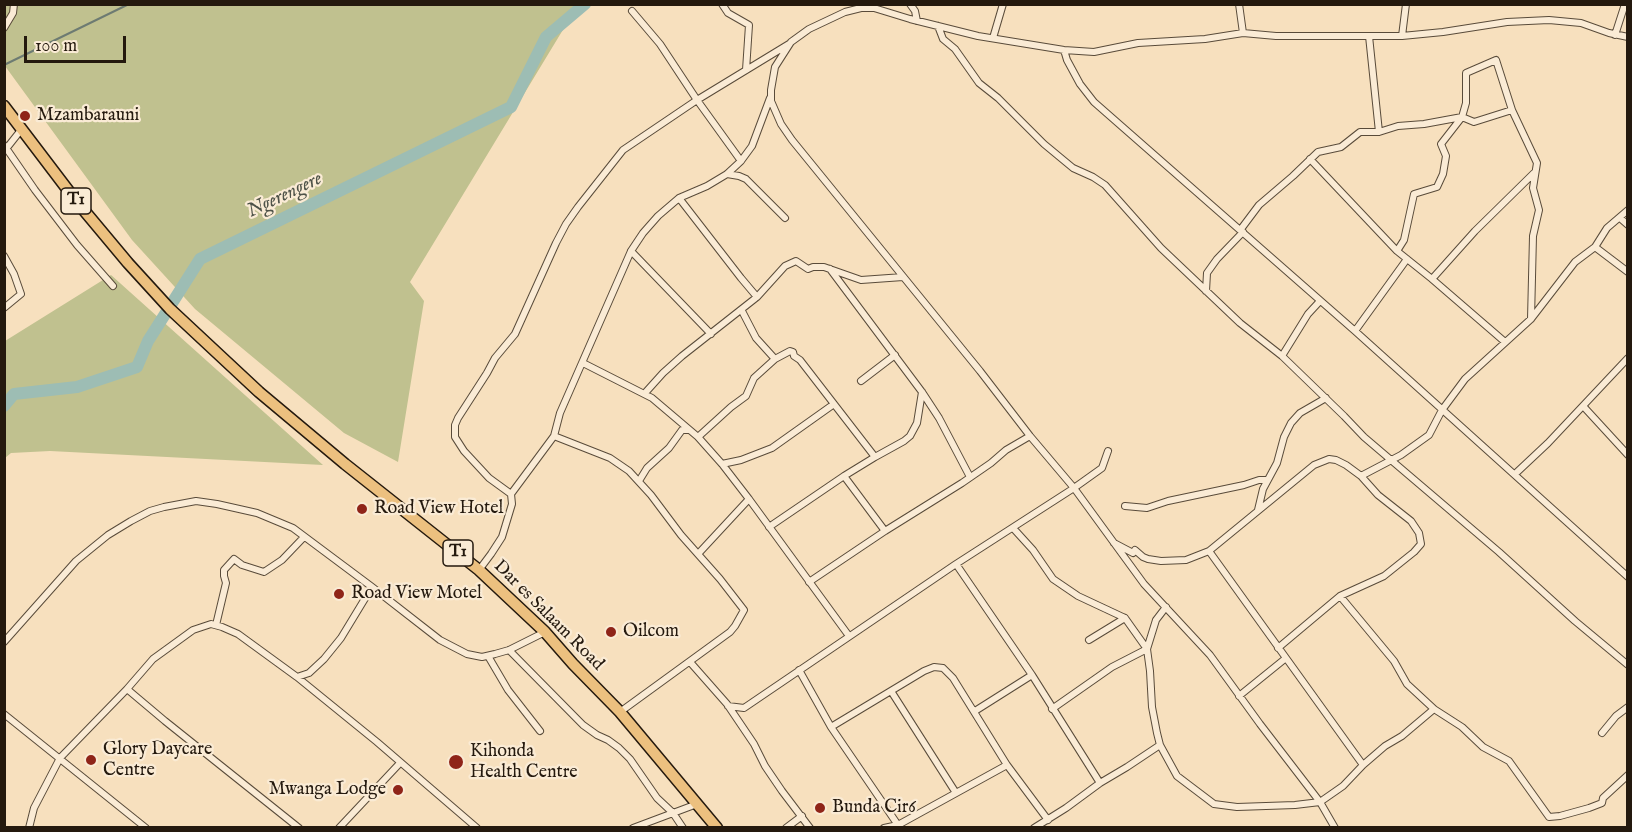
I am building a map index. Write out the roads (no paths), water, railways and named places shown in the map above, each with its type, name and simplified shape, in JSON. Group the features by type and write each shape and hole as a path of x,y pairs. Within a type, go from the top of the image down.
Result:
{"highway":[{"name":"T1","path":"4,106 21,130"},
{"name":"Dar es Salaam Road","path":"21,130 82,209 170,309 259,393 479,570 545,632 620,712 717,828"}],"street":[{"path":"4,28 13,13 14,4"},
{"path":"722,4 728,13 749,25 746,70"},
{"path":"910,4 915,11 917,21"},
{"path":"993,38 1003,4"},
{"path":"1239,4 1243,33"},
{"path":"1402,36 1406,4"},
{"path":"1615,35 1625,4"},
{"path":"511,494 489,478 464,451 454,432 458,418 500,350 515,334 556,243 578,207 622,150 810,29 844,12 874,6 917,21 993,38 1064,50 1094,52 1138,43 1205,39 1243,33 1276,36 1402,36 1507,22 1549,20 1581,23 1628,37"},
{"path":"632,11 660,44 741,161"},
{"path":"938,26 943,39 955,49 973,76 1044,144 1072,168 1094,177 1105,185 1161,248 1240,323 1282,356 1364,437 1500,552 1575,621 1628,665"},
{"path":"1369,36 1379,132"},
{"path":"791,42 775,67 771,96 777,117 792,140 1074,488 1144,584 1210,655 1320,802 1335,828"},
{"path":"1064,50 1080,84 1094,102 1355,331 1628,577"},
{"path":"1396,250 1404,240 1414,194 1437,187 1443,174 1446,156 1441,144 1462,117 1466,103 1466,73 1496,60 1512,110 1537,163 1533,188 1539,210 1533,236 1531,319"},
{"path":"479,570 502,537 512,504 511,494 554,436 560,412 632,251 643,233 679,198 727,174 741,161 753,146 771,96"},
{"path":"1206,291 1207,273 1242,231 1259,205 1318,152 1341,147 1360,132 1379,132 1398,126 1462,117 1474,122 1512,110"},
{"path":"21,130 5,148 77,245 113,286"},
{"path":"1310,159 1396,250 1505,342"},
{"path":"1432,279 1475,231 1535,173"},
{"path":"727,174 746,179 785,218"},
{"path":"679,198 757,297"},
{"path":"1361,476 1401,455 1429,435 1442,410 1465,379 1531,319 1575,262 1595,247 1607,228 1628,210"},
{"path":"1620,218 1628,225"},
{"path":"1595,247 1628,272"},
{"path":"632,251 711,334"},
{"path":"4,256 21,294 4,308"},
{"path":"1355,331 1407,259"},
{"path":"645,393 676,362 742,311 785,266 796,261 808,269 813,267 829,269 861,280 903,277"},
{"path":"829,269 922,392 939,418 970,477"},
{"path":"1282,356 1308,314 1320,301"},
{"path":"742,311 756,338 776,359"},
{"path":"698,437 746,396 754,378 776,359 790,351 794,352 794,356 800,360 875,457"},
{"path":"861,381 895,355"},
{"path":"1515,474 1628,358"},
{"path":"583,363 645,393 698,437 749,499 849,636"},
{"path":"769,526 910,436 917,423 922,392"},
{"path":"1258,510 1263,489 1277,463 1284,437 1291,423 1300,413 1326,398"},
{"path":"722,464 741,460 772,448 834,404"},
{"path":"1583,406 1628,455"},
{"path":"639,481 647,468 669,448 682,430 689,429"},
{"path":"554,436 610,458 629,471 744,610 730,632 620,712"},
{"path":"809,582 1030,436"},
{"path":"728,706 744,708 956,564 1074,488 1102,468 1108,451"},
{"path":"1114,543 1133,553 1135,550 1143,557 1161,561 1186,560 1209,551 1314,465 1322,461 1336,460 1361,476 1378,495 1411,521 1419,533 1421,544 1384,576 1340,596 1278,648"},
{"path":"844,476 885,531"},
{"path":"1125,506 1147,508 1167,501 1258,480 1268,480"},
{"path":"698,554 749,499"},
{"path":"4,642 76,561 108,535 130,521 158,509 202,501 266,515 293,528 440,640 466,654 476,657 488,656 509,650 545,632"},
{"path":"1013,528 1033,550 1050,576 1078,596 1125,618 1147,649"},
{"path":"216,625 226,583 224,570 234,559 242,565 264,572 282,560 304,537"},
{"path":"1209,551 1364,765"},
{"path":"956,564 1032,675 1100,783"},
{"path":"297,677 315,669 335,645 372,587"},
{"path":"1340,596 1394,661 1407,684 1434,709 1462,727 1483,747 1509,761 1550,817 1602,803 1603,798 1628,775"},
{"path":"1166,607 1156,620 1147,649 1152,707 1160,745 1177,776 1214,804 1238,807 1320,802 1343,786 1385,746 1402,736 1434,709"},
{"path":"1089,640 1125,618"},
{"path":"29,828 34,808 60,758 153,659 174,642 207,624 216,625 238,634 297,677 477,828"},
{"path":"1052,709 1112,667 1147,649"},
{"path":"509,650 583,725 608,740 630,759 657,798 673,813 683,828"},
{"path":"488,656 508,690 540,731"},
{"path":"1239,696 1286,658"},
{"path":"690,662 728,706 754,744 765,766 810,828"},
{"path":"831,727 924,670 943,668 953,678 1007,765 1048,820"},
{"path":"799,670 831,727 899,826"},
{"path":"975,711 1032,675"},
{"path":"127,688 299,828"},
{"path":"891,692 956,793"},
{"path":"1602,734 1616,716 1628,707"},
{"path":"4,714 146,828"},
{"path":"1034,828 1160,745"},
{"path":"339,828 400,763"},
{"path":"884,828 899,826 1007,765"},
{"path":"633,828 698,804"},
{"path":"786,828 802,816"}],"waterway":[{"path":"4,65 129,4"},
{"name":"Ngerengere","path":"4,406 14,394 77,387 137,367 148,341 200,259 511,107 546,37 585,4"}],"place":[{"name":"Mzambarauni","path":"25,116"},
{"name":"Road View Hotel","path":"362,509"},
{"name":"Road View Motel","path":"339,594"},
{"name":"Oilcom","path":"611,632"},
{"name":"Glory Daycare Centre","path":"91,760"},
{"name":"Kihonda Health Centre","path":"456,762"},
{"name":"Mwanga Lodge","path":"398,790"},
{"name":"Bunda Cir6","path":"820,808"}]}
